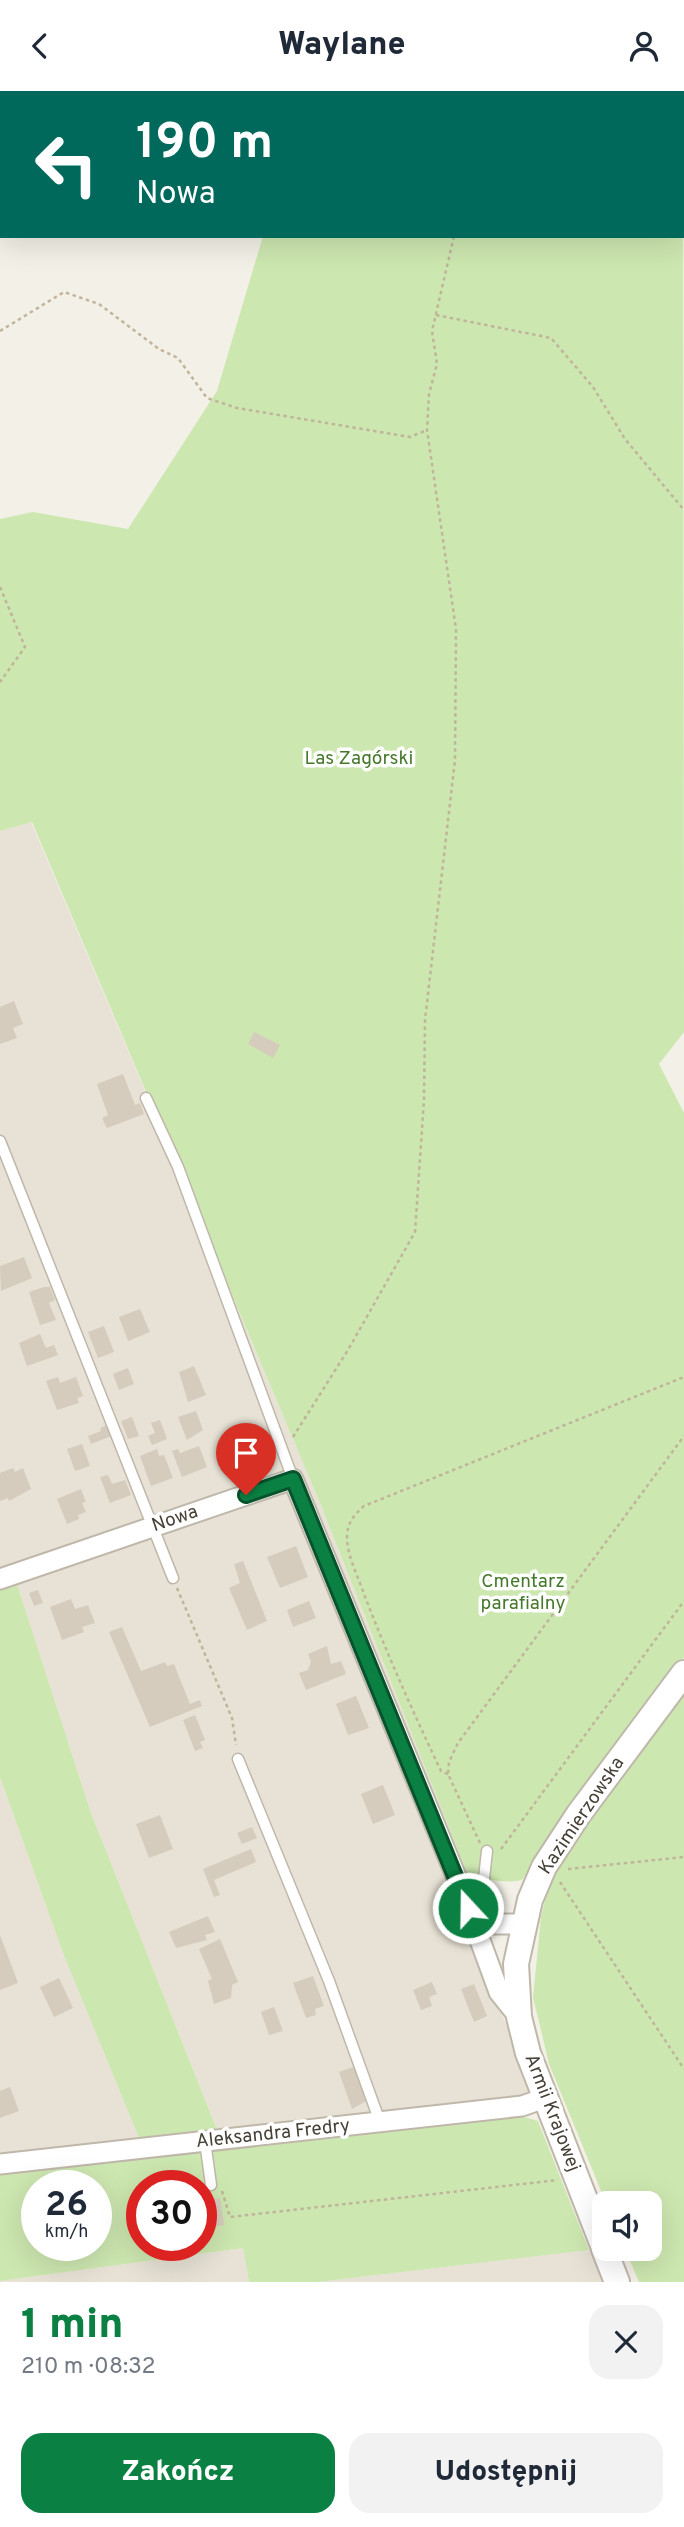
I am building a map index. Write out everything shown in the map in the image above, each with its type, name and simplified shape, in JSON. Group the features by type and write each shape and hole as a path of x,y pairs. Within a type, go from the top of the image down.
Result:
{"street":[{"name":"Nowa","path":"0,1579 293,1479"},
{"path":"293,1479 480,1923 499,1993 519,2017"},
{"name":"Kazimierzowska","path":"519,2017 516,1964 523,1924 544,1867 578,1815 684,1673"},
{"path":"480,1923 523,1924"},
{"name":"Armii Krajowej","path":"519,2017 528,2053 592,2217"},
{"name":"Aleksandra Fredry","path":"0,2164 522,2106 545,2098"},
{"name":"Armii Krajowej","path":"609,2261 617,2282"}],"lane":[{"path":"146,1098 178,1167 293,1479"},
{"path":"0,1142 173,1578"},
{"path":"239,1759 329,1981 380,2122"},
{"path":"480,1923 487,1851"},
{"path":"205,2141 209,2170"}],"path":[{"path":"283,1453 348,1350 415,1231 424,1100 425,1020 455,760 456,629 427,430 429,394 437,364 432,331 454,238"},
{"path":"0,331 64,292 99,304 159,349 178,358 207,398 237,408 410,436 427,430"},
{"path":"436,315 551,338 593,387 625,439 684,510"},
{"path":"0,587 25,647 0,681"},
{"path":"448,1774 441,1771 402,1690 375,1624 351,1559 347,1537 351,1518 364,1506 684,1377"},
{"path":"684,1436 458,1744 449,1762 448,1774 479,1842 487,1851 497,1854 684,1601"},
{"path":"173,1578 232,1718 239,1759"},
{"path":"565,1869 684,1857"},
{"path":"559,1881 684,2069"},
{"path":"217,2185 230,2217 561,2179"}],"shaded area":[{"path":"31,822 320,1503 469,1878 472,1946 540,2102 217,2130 91,1813 16,1581 0,1585 0,831"},
{"path":"0,1777 63,1953 139,2138 0,2154"},
{"path":"243,2248 249,2282 0,2282 147,2261 217,2261 217,2252"},
{"path":"592,2249 592,2261 600,2261 608,2282 318,2282"}],"green space":[{"name":"Las Zagórski","path":"262,238 683,238 684,1032 659,1064 684,1113 684,1657 559,1821 523,1879 518,1881 469,1878 320,1503 32,822 0,831 0,519 33,512 128,529 217,391"},
{"path":"16,1581 91,1813 217,2130 139,2138 63,1953 0,1777 0,1585"},
{"path":"684,1692 684,2282 639,2282 630,2261 662,2261 662,2191 601,2191 549,2064 533,1998 541,1917 552,1871"},
{"path":"517,2115 538,2121 589,2250 318,2282 249,2282 243,2248 217,2252 217,2170 126,2170 126,2261 147,2261 0,2281 0,2174 21,2172 21,2261 112,2261 112,2170 35,2170"}],"building":[{"path":"14,1001 23,1024 13,1028 17,1038 0,1044 0,1007"},
{"path":"254,1032 280,1045 273,1058 248,1044"},
{"path":"123,1074 135,1105 140,1103 144,1114 107,1128 102,1118 108,1115 97,1084"},
{"path":"24,1257 32,1278 1,1291 0,1266"},
{"path":"50,1287 55,1300 49,1303 56,1320 40,1325 29,1292"},
{"path":"140,1309 150,1332 128,1341 119,1317"},
{"path":"104,1326 114,1352 98,1358 88,1332"},
{"path":"40,1334 46,1348 54,1345 58,1355 27,1366 19,1343"},
{"path":"194,1366 206,1395 188,1402 179,1372"},
{"path":"128,1368 134,1384 119,1390 113,1374"},
{"path":"58,1377 60,1383 76,1377 83,1396 77,1398 79,1403 57,1410 46,1381"},
{"path":"196,1411 203,1430 187,1440 178,1417"},
{"path":"132,1417 139,1436 128,1439 121,1421"},
{"path":"160,1420 167,1439 152,1445 148,1436 155,1433 151,1423"},
{"path":"107,1425 111,1436 91,1444 88,1436 101,1431 100,1428"},
{"path":"256,1434 267,1465 244,1474 238,1457 246,1453 241,1439"},
{"path":"82,1444 90,1466 75,1471 67,1449"},
{"path":"199,1446 207,1467 182,1477 172,1451 178,1449 180,1453"},
{"path":"157,1449 159,1456 164,1455 173,1478 151,1486 140,1456"},
{"path":"13,1468 15,1472 23,1468 31,1489 9,1501 8,1498 0,1501 0,1473"},
{"path":"108,1475 112,1484 125,1480 131,1495 110,1503 100,1477"},
{"path":"81,1489 86,1502 82,1503 86,1512 78,1515 79,1519 67,1524 57,1499"},
{"path":"296,1546 308,1577 280,1588 267,1557"},
{"path":"243,1561 267,1621 247,1630 229,1588 240,1583 234,1564"},
{"path":"38,1590 43,1603 34,1606 29,1593"},
{"path":"71,1599 75,1609 88,1605 95,1623 82,1627 84,1632 62,1640 50,1607"},
{"path":"309,1601 316,1618 293,1627 287,1610"},
{"path":"122,1627 141,1671 165,1662 167,1666 174,1664 190,1704 200,1700 202,1706 150,1727 109,1632"},
{"path":"327,1646 331,1664 341,1661 346,1674 306,1690 299,1673 308,1670 311,1662 308,1654"},
{"path":"356,1696 369,1728 348,1735 336,1704"},
{"path":"195,1715 205,1740 200,1742 203,1748 195,1751 183,1720"},
{"path":"383,1785 395,1815 373,1824 361,1794"},
{"path":"160,1815 173,1849 149,1858 136,1824"},
{"path":"252,1827 257,1838 242,1844 237,1833"},
{"path":"251,1849 256,1862 214,1880 220,1895 214,1897 203,1869"},
{"path":"208,1916 215,1932 205,1935 207,1940 176,1948 169,1932"},
{"path":"0,1935 18,1983 0,1990"},
{"path":"220,1939 238,1982 232,1985 231,1998 214,2004 208,1981 212,1979 199,1949"},
{"path":"313,1976 324,2006 315,2009 316,2015 306,2018 293,1983"},
{"path":"59,1978 73,2008 54,2017 40,1987"},
{"path":"432,1982 437,1994 429,1997 432,2006 421,2010 413,1990"},
{"path":"474,1984 487,2016 474,2022 461,1989"},
{"path":"274,2007 283,2031 269,2035 261,2012"},
{"path":"356,2066 368,2100 352,2109 339,2072"},
{"path":"10,2087 19,2111 0,2118 0,2091"},
{"path":"217,2198 220,2198 224,2225 217,2226"}],"route":[{"path":"246,1495 293,1479 468,1908"}],"park label":[{"name":"Cmentarz parafialny","path":"523,1593"}]}
